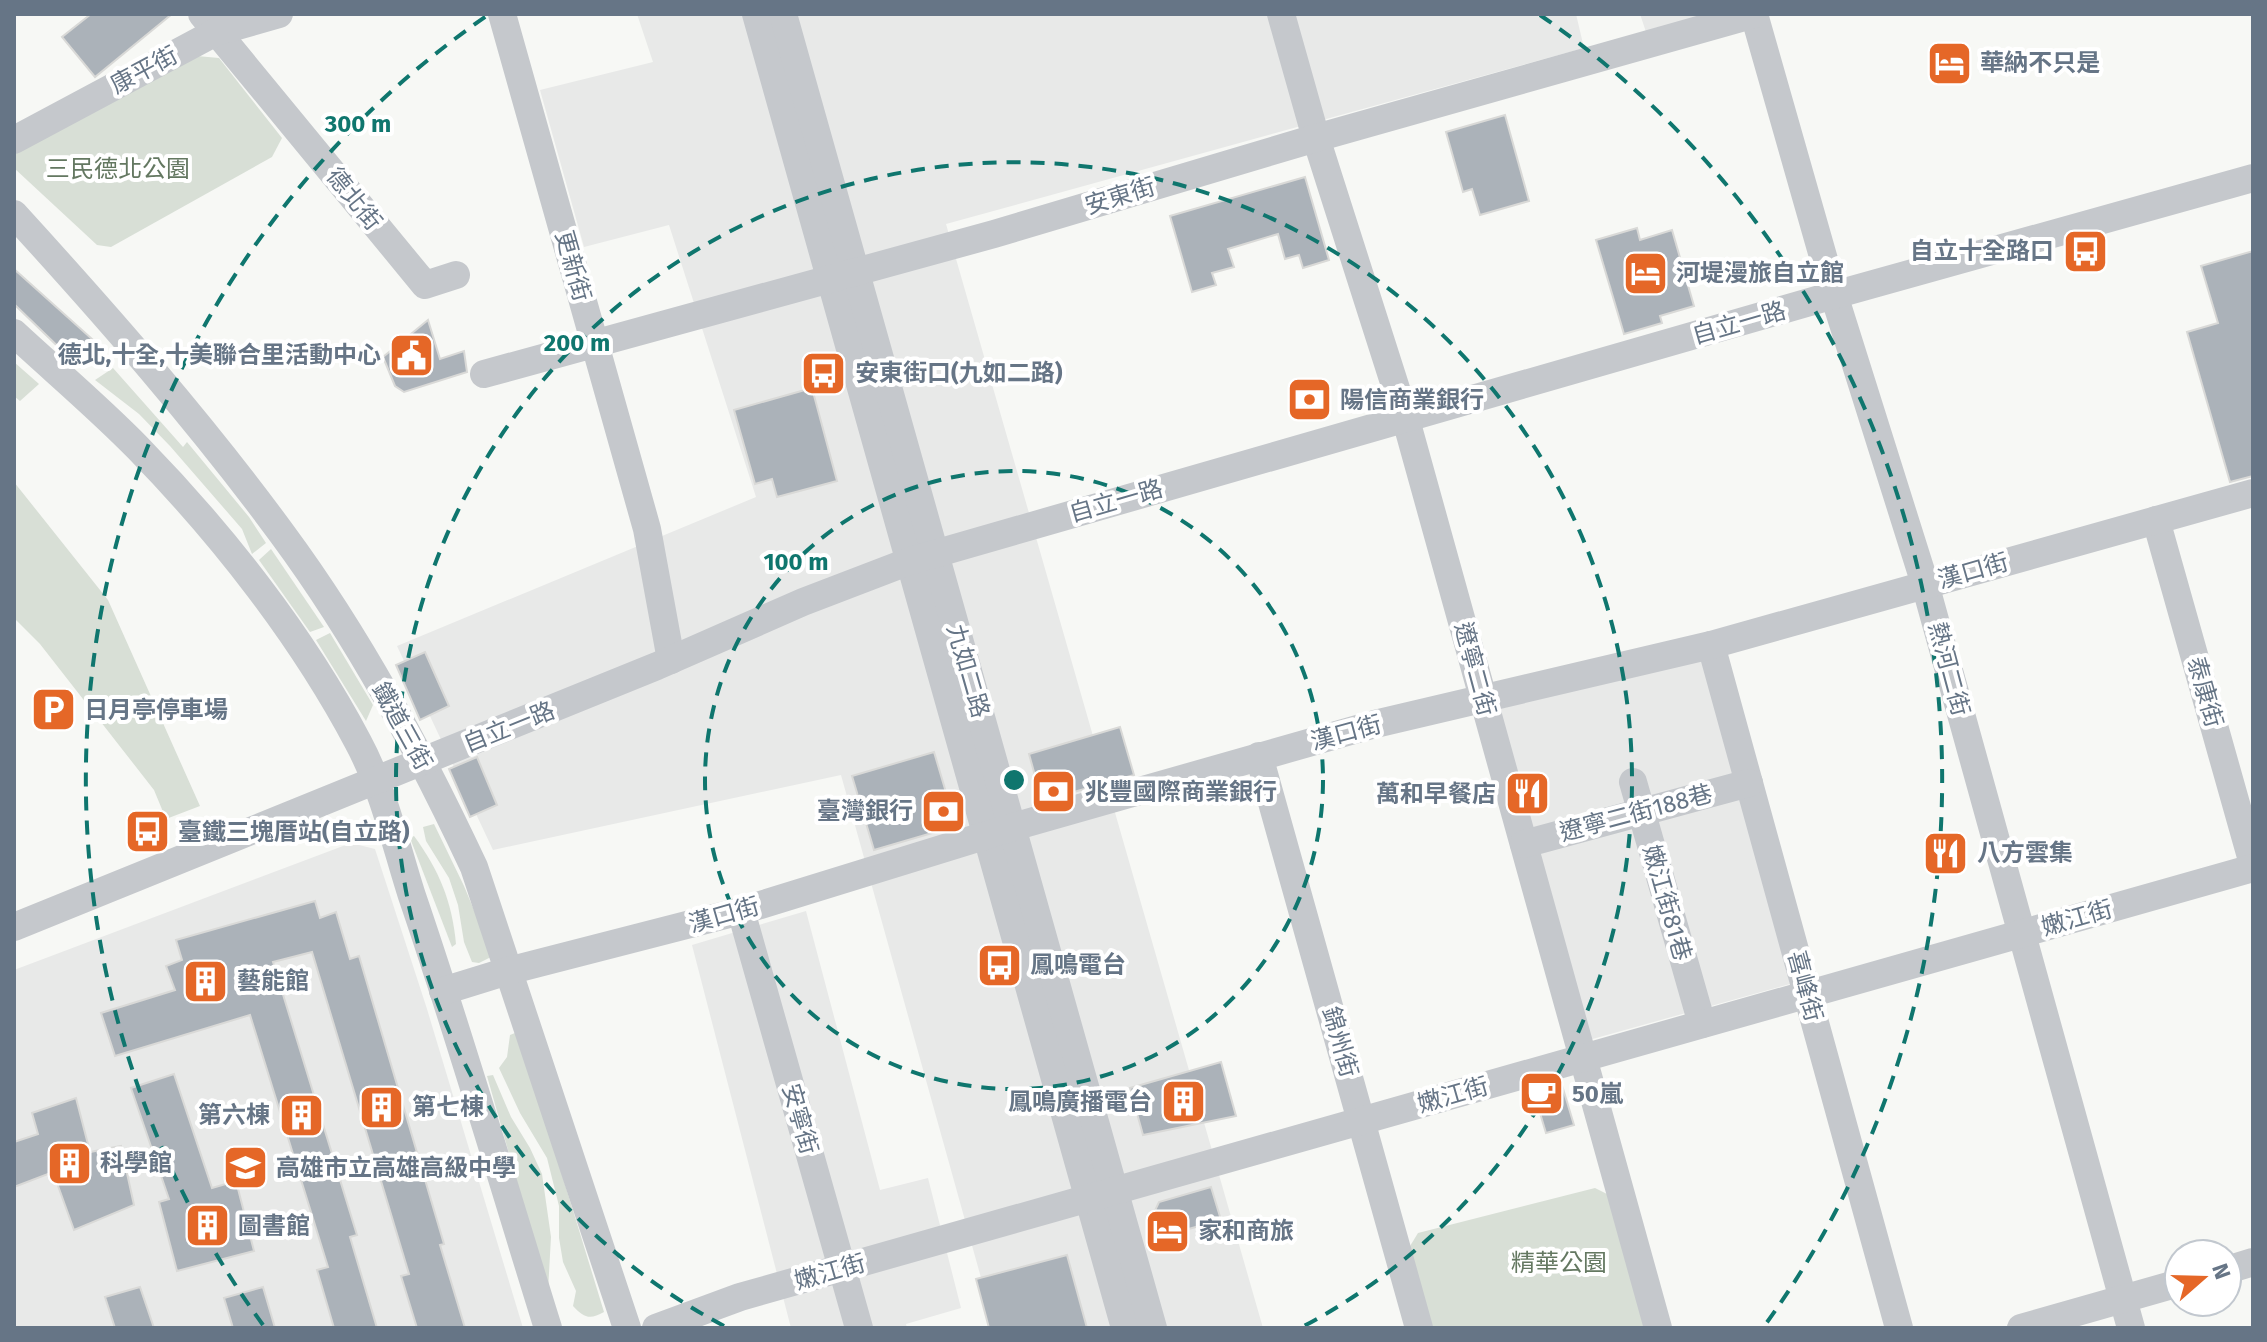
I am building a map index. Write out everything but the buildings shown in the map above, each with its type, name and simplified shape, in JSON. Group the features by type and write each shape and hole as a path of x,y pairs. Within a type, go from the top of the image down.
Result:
{"street":[{"name":"康平街","path":"14,140 209,23 279,14"},
{"name":"更新街","path":"502,14 647,529 671,660"},
{"name":"九如二路","path":"756,14 843,276 1000,831 1101,1195 1125,1328"},
{"name":"九如二路","path":"783,14 843,276"},
{"name":"遼寧二街","path":"1281,14 1316,138 1406,420 1658,1328"},
{"name":"安東街","path":"484,374 843,276 1754,14"},
{"name":"熱河二街","path":"1754,14 1834,295 1925,584 2131,1328"},
{"name":"德北街","path":"209,23 425,285 456,275"},
{"name":"自立一路","path":"17,916 375,782 803,602 922,557 2253,178"},
{"name":"鐵道三街","path":"14,214 150,369 284,536 359,649 422,762 474,867 627,1328"},
{"name":"鐵道三街","path":"14,333 138,447 212,529 301,648 359,744 375,782 443,991 548,1328"},
{"name":"漢口街","path":"443,991 508,971 741,911 1000,831 1375,724 1711,645 2253,493"},
{"name":"泰康街","path":"2156,520 2253,866"},
{"name":"喜峰街","path":"1711,645 1899,1328"},
{"name":"錦州街","path":"1259,756 1419,1328"},
{"name":"嫩江街81巷","path":"1633,782 1702,1024"},
{"name":"遼寧二街188巷","path":"1524,844 1749,783"},
{"name":"嫩江街","path":"656,1328 740,1297 2253,866"},
{"name":"安寧街","path":"741,911 859,1328"},
{"name":"九如二路","path":"1101,1195 1153,1328"},
{"path":"2021,1328 2163,1288"}],"shaded area":[{"path":"637,14 1576,14 1584,48 946,224 1263,1328 995,1328 841,775 493,850 397,646 756,497 669,225 584,247 540,90 653,62"},
{"path":"1640,14 1711,14 1646,32"},
{"path":"1703,652 1790,984 1589,1040 1500,709"},
{"name":"高雄市立高雄高級中學","path":"351,843 375,849 427,1009 523,1328 14,1328 14,970"},
{"path":"806,911 880,1190 928,1178 961,1308 906,1324 907,1328 791,1328 692,945"}],"green space":[{"name":"三民德北公園","path":"197,56 219,58 282,138 272,157 111,247 97,245 14,168 14,152"},
{"path":"14,362 39,384 20,401 14,396"},
{"path":"113,368 183,447 187,442 249,517 266,543 252,554 242,529 170,446 139,414 95,380"},
{"path":"14,482 108,600 200,806 166,819 154,790 40,644 14,618"},
{"path":"271,549 324,627 310,632 259,560"},
{"path":"330,633 373,705 366,721 316,640"},
{"path":"434,824 493,956 479,963 472,962 464,942 458,905 449,878 426,841 423,827"},
{"path":"414,836 431,861 448,900 456,944 452,947 410,838"},
{"path":"515,1033 520,1037 604,1312 595,1316 584,1315 573,1306 576,1291 563,1262 559,1206 547,1158 520,1113 499,1068 507,1057 510,1035"},
{"path":"493,1075 511,1117 542,1174 551,1237 548,1291 487,1076"},
{"name":"精華公園","path":"1595,1188 1611,1196 1648,1328 1429,1328 1407,1251 1418,1233"}],"place":[{"name":"華納不只是","path":"1949,63"},
{"name":"自立十全路口","path":"2085,251"},
{"name":"河堤漫旅自立館","path":"1645,273"},
{"name":"德北,十全,十美聯合里活動中心","path":"412,355"},
{"name":"安東街口(九如二路)","path":"824,373"},
{"name":"陽信商業銀行","path":"1309,400"},
{"name":"日月亭停車場","path":"53,710"},
{"name":"兆豐國際商業銀行","path":"1054,792"},
{"name":"萬和早餐店","path":"1527,794"},
{"name":"臺灣銀行","path":"944,811"},
{"name":"臺鐵三塊厝站(自立路)","path":"147,832"},
{"name":"八方雲集","path":"1946,853"},
{"name":"鳳鳴電台","path":"999,965"},
{"name":"藝能館","path":"206,981"},
{"name":"50嵐","path":"1541,1094"},
{"name":"鳳鳴廣播電台","path":"1183,1102"},
{"name":"第七棟","path":"381,1107"},
{"name":"第六棟","path":"301,1115"},
{"name":"科學館","path":"69,1163"},
{"name":"高雄市立高雄高級中學","path":"245,1168"},
{"name":"圖書館","path":"207,1226"},
{"name":"家和商旅","path":"1167,1231"}]}
